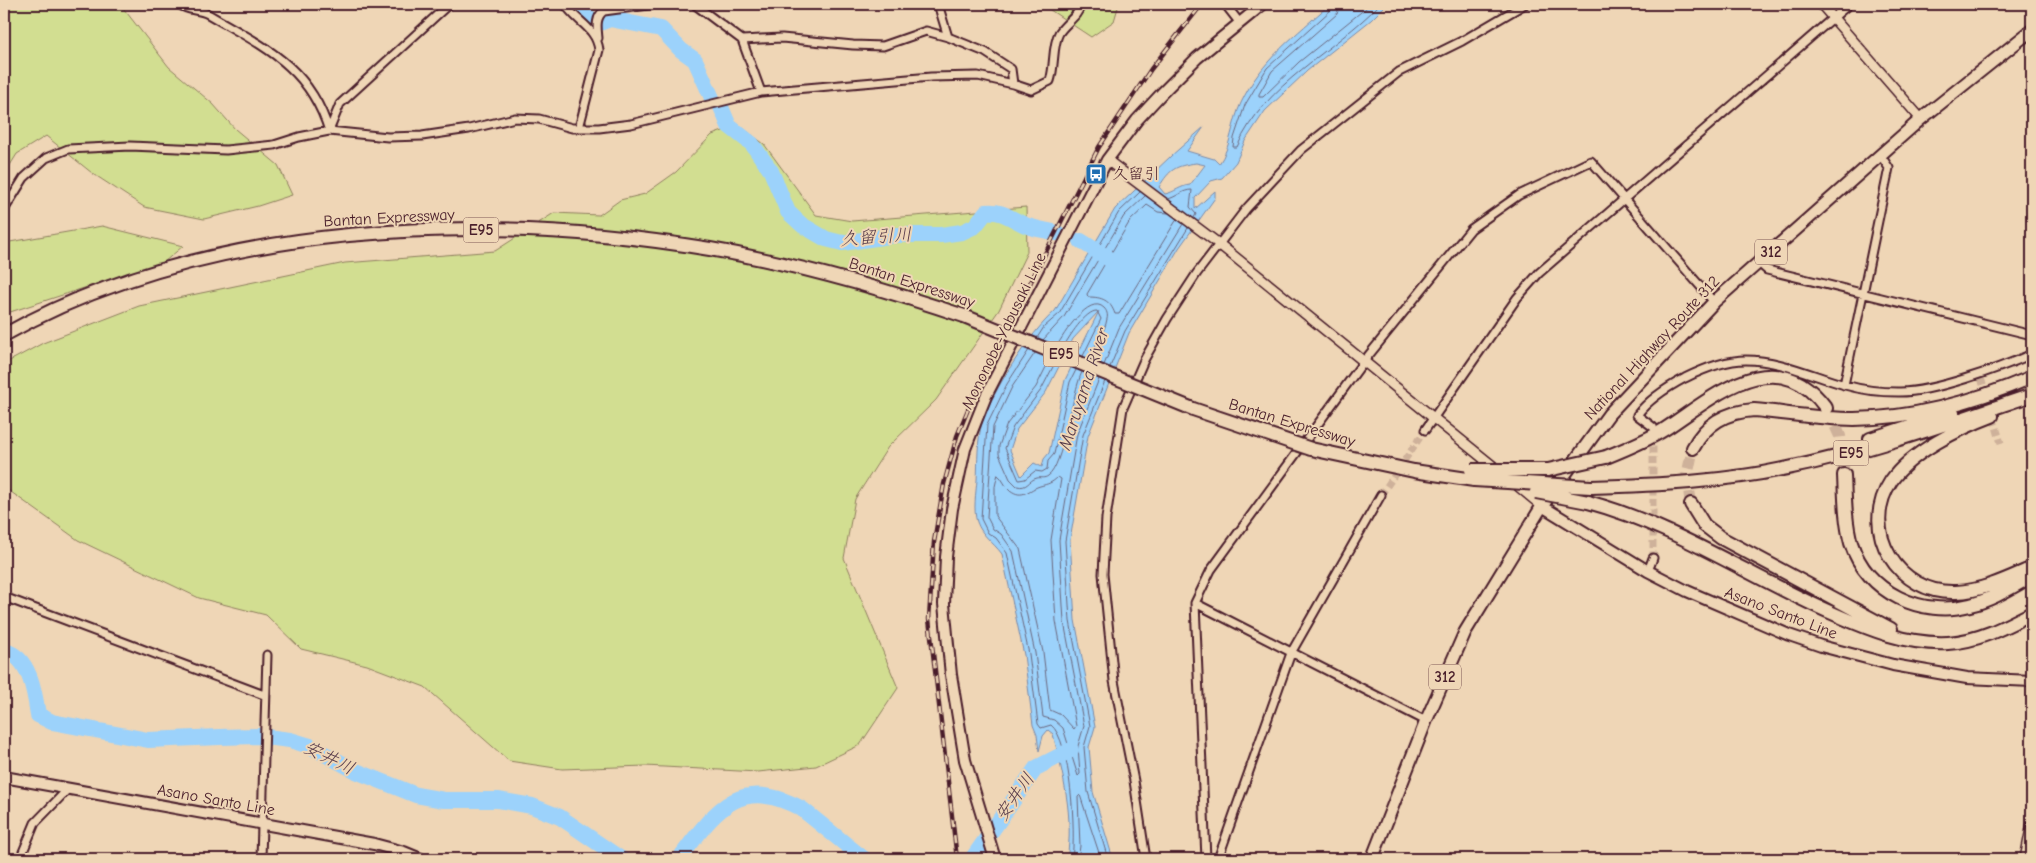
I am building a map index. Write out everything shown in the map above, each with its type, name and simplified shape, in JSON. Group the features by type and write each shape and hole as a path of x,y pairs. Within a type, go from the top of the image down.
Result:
{"highway":[{"name":"National Highway Route 312","path":"1372,859 1426,721 1465,632 1542,506 1609,414 1714,302 1921,119 2032,30"},
{"name":"Bantan Expressway","path":"4,335 71,302 130,279 193,261 311,240 367,234 478,230 597,235 710,249 852,280 964,316 1193,409 1311,449 1351,459 1473,478"},
{"path":"1473,478 1548,470 1606,457 1649,438 1717,393 1747,378 1768,376 1798,383 1815,394 1826,408"},
{"path":"1693,448 1704,430 1712,423 1732,413 1754,410 1808,417 1855,418 1907,413 1969,404 2031,381"},
{"path":"2032,398 1984,415 1929,448 1898,473 1886,490 1880,510 1882,540 1891,560 1904,574 1922,586 1940,591 1958,592 1981,588 2032,568"},
{"name":"E95","path":"1715,478 1822,454 1969,404"},
{"name":"E95","path":"1473,478 1591,487 1715,478 1786,469 1984,415"},
{"path":"1844,475 1846,520 1856,555 1869,575 1888,592 1925,607 1958,608 1983,601 2032,576"},
{"path":"1473,478 1588,502 1620,511 1658,526 1780,589 1862,626 1907,640 1949,643 1986,635 2032,613"},
{"path":"1691,504 1704,525 1732,545 1895,631 1921,640 1949,643"}],"main road":[{"name":"Mononobe-Yabusaki Line","path":"994,854 965,760 947,641 944,604 946,557 952,509 965,449 986,396 1108,160 1137,120 1163,92 1239,22 1263,4"},
{"name":"Asano Santo Line","path":"1542,506 1648,571 1740,615 1821,646 1893,665 1967,678 2032,681"},
{"name":"Asano Santo Line","path":"4,776 374,844 421,859"}],"street":[{"path":"179,4 185,9 204,12 272,51 293,69 312,91 324,112 329,131"},
{"path":"329,131 340,104 449,4"},
{"path":"565,4 569,11 598,34"},
{"path":"614,4 628,8"},
{"path":"580,128 599,50 598,21 600,14 604,11 656,4"},
{"path":"694,4 742,40 761,92"},
{"path":"938,4 948,37"},
{"path":"4,210 24,178 46,158 68,149 130,146 226,150 274,145 299,137 329,131 388,136 422,136 469,129 515,118 539,118 580,128 599,128 631,124 761,92 931,77 978,76 1031,90 1050,81 1059,33 1079,11 1081,4"},
{"path":"1225,4 1239,22"},
{"path":"1146,859 1134,781 1114,681 1103,574 1106,518 1123,408 1144,360 1167,319 1216,242 1301,150 1399,72 1462,42 1525,4"},
{"path":"1821,4 1921,119"},
{"path":"1425,430 1517,298 1539,273 1849,4"},
{"path":"742,40 782,38 853,46 883,46 926,31 948,37 985,52 1011,69 1013,84"},
{"path":"1844,385 1889,168 1881,156"},
{"path":"1108,160 1129,174 1216,242 1542,506"},
{"path":"1206,859 1195,603 1211,570 1364,361 1471,229 1519,195 1590,161 1714,302"},
{"path":"1759,263 1767,270 2032,334"},
{"path":"1653,427 1637,415 1643,407 1681,380 1699,371 1726,363 1745,360 1766,362 1795,368 1864,390 1900,392 1980,376 2032,354"},
{"path":"1218,859 1290,653 1381,496"},
{"path":"1648,571 1653,558"},
{"path":"4,597 264,694"},
{"path":"1195,603 1426,721"},
{"path":"261,859 264,694 267,655"},
{"path":"20,859 35,823 69,788"},
{"path":"2025,859 2032,824"}],"green space":[{"path":"4,4 120,4 169,67 213,104 235,129 278,165 292,195 258,206 204,219 144,207 92,173 46,136 17,154 4,175"},
{"path":"1041,4 1119,4 1114,21 1091,37"},
{"path":"739,125 764,144 816,215 852,221 1026,207 1027,252 999,310 936,400 888,447 855,499 844,558 898,688 860,745 816,766 758,772 645,766 562,769 509,761 425,687 367,665 301,649 266,615 199,598 78,540 4,487 4,364 43,343 139,306 345,263 495,251 554,213 599,215 620,200 645,194 676,172 712,135"},
{"path":"102,226 183,246 164,262 4,314 4,243"}],"water":[{"name":"Maruyama River","path":"1330,4 1387,4 1371,20 1307,71 1265,111 1245,141 1236,162 1222,178 1211,181 1195,198 1195,209 1215,191 1215,198 1179,248 1129,333 1088,436 1070,540 1075,620 1095,727 1089,747 1093,792 1113,859 1067,859 1069,843 1068,812 1064,780 1053,734 1048,730 1043,736 1039,751 1037,735 1033,725 1024,655 1002,554 982,531 976,518 975,501 978,451 982,423 1003,379 1023,348 1055,311 1115,209 1204,127 1187,151 1214,159 1219,164 1226,150 1238,110 1249,88 1280,49","holes":["1196,163 1205,165 1190,185 1165,194 1159,187 1166,176 1174,169","1099,311 1065,380 1049,453 1044,459 1042,467 1034,463 1021,476 1010,450 1017,429 1046,392 1073,339"]}],"waterway":[{"name":"久留引川","path":"573,4 597,24 610,19 661,29 681,50 695,60 712,98"},
{"name":"久留引川","path":"721,107 729,126 752,144 771,171 788,212 802,225 826,239 842,243 896,235 941,235 962,232 975,226 986,212 996,212 1031,227 1057,233"},
{"name":"久留引川","path":"1081,241 1111,260"},
{"name":"安井川","path":"4,651 13,654 20,660 30,677 38,715 52,722 148,740 258,736 290,740 310,746 356,771 416,795 444,800 498,800 532,806 560,817 621,859"},
{"name":"安井川","path":"972,859 1036,768 1071,750"},
{"name":"安井川","path":"679,859 704,826 717,813 730,803 744,797 760,795 780,799 802,809 864,859"}],"tunnel":[{"path":"1981,378 2001,443"},
{"path":"1828,410 1840,436 1844,475"},
{"path":"1381,495 1425,430"},
{"path":"1653,436 1653,558"},
{"path":"1691,504 1687,476 1693,448"}],"railway":[{"path":"957,859 929,619 934,542 944,484 957,436 976,390 1099,147 1151,69 1202,4"}],"place":[{"name":"久留引","path":"1096,174"}]}
